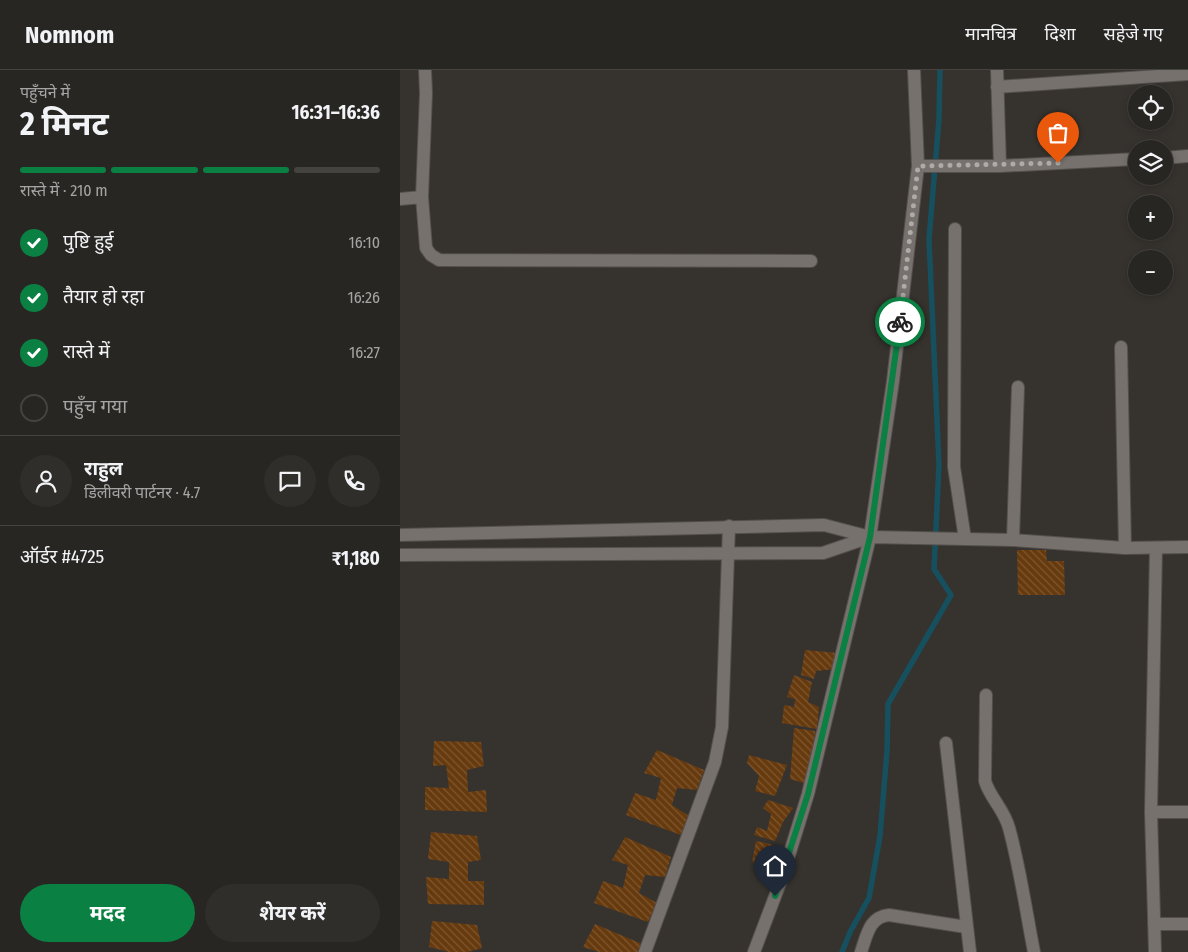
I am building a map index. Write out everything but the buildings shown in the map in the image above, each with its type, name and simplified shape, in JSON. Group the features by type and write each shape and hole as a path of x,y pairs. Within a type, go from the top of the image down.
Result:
{"street":[{"path":"425,70 426,93 422,197 426,248 431,255 439,260 811,261"},
{"path":"754,952 785,870 808,794 870,537 893,381 918,166 914,70"},
{"path":"997,70 1000,166"},
{"path":"997,87 1188,74"},
{"path":"1173,157 1188,156"},
{"path":"918,166 1000,166 1128,159"},
{"path":"400,198 422,197"},
{"path":"956,229 954,468 961,539"},
{"path":"1120,347 1125,548"},
{"path":"1013,540 1018,387"},
{"path":"400,535 824,525 870,537 1013,540 1125,548 1188,547"},
{"path":"646,952 715,762 722,727 729,526"},
{"path":"400,554 823,553 870,537"},
{"path":"1155,952 1151,812 1156,548"},
{"path":"986,695 985,780 988,792 999,804 1009,828 1034,952"},
{"path":"946,743 970,952"},
{"path":"1151,812 1188,812"},
{"path":"861,952 874,920 881,916 889,915 966,927"},
{"path":"1154,924 1188,924"}],"waterway":[{"path":"842,952 850,932 869,898 880,836 887,751 888,704 951,595 934,569 939,465 929,239 939,119 940,70"}],"way so far":[{"path":"900,322 918,166 955,167 1058,163"}],"route":[{"path":"775,896 798,830 819,753 846,632 870,537 900,322"}]}
